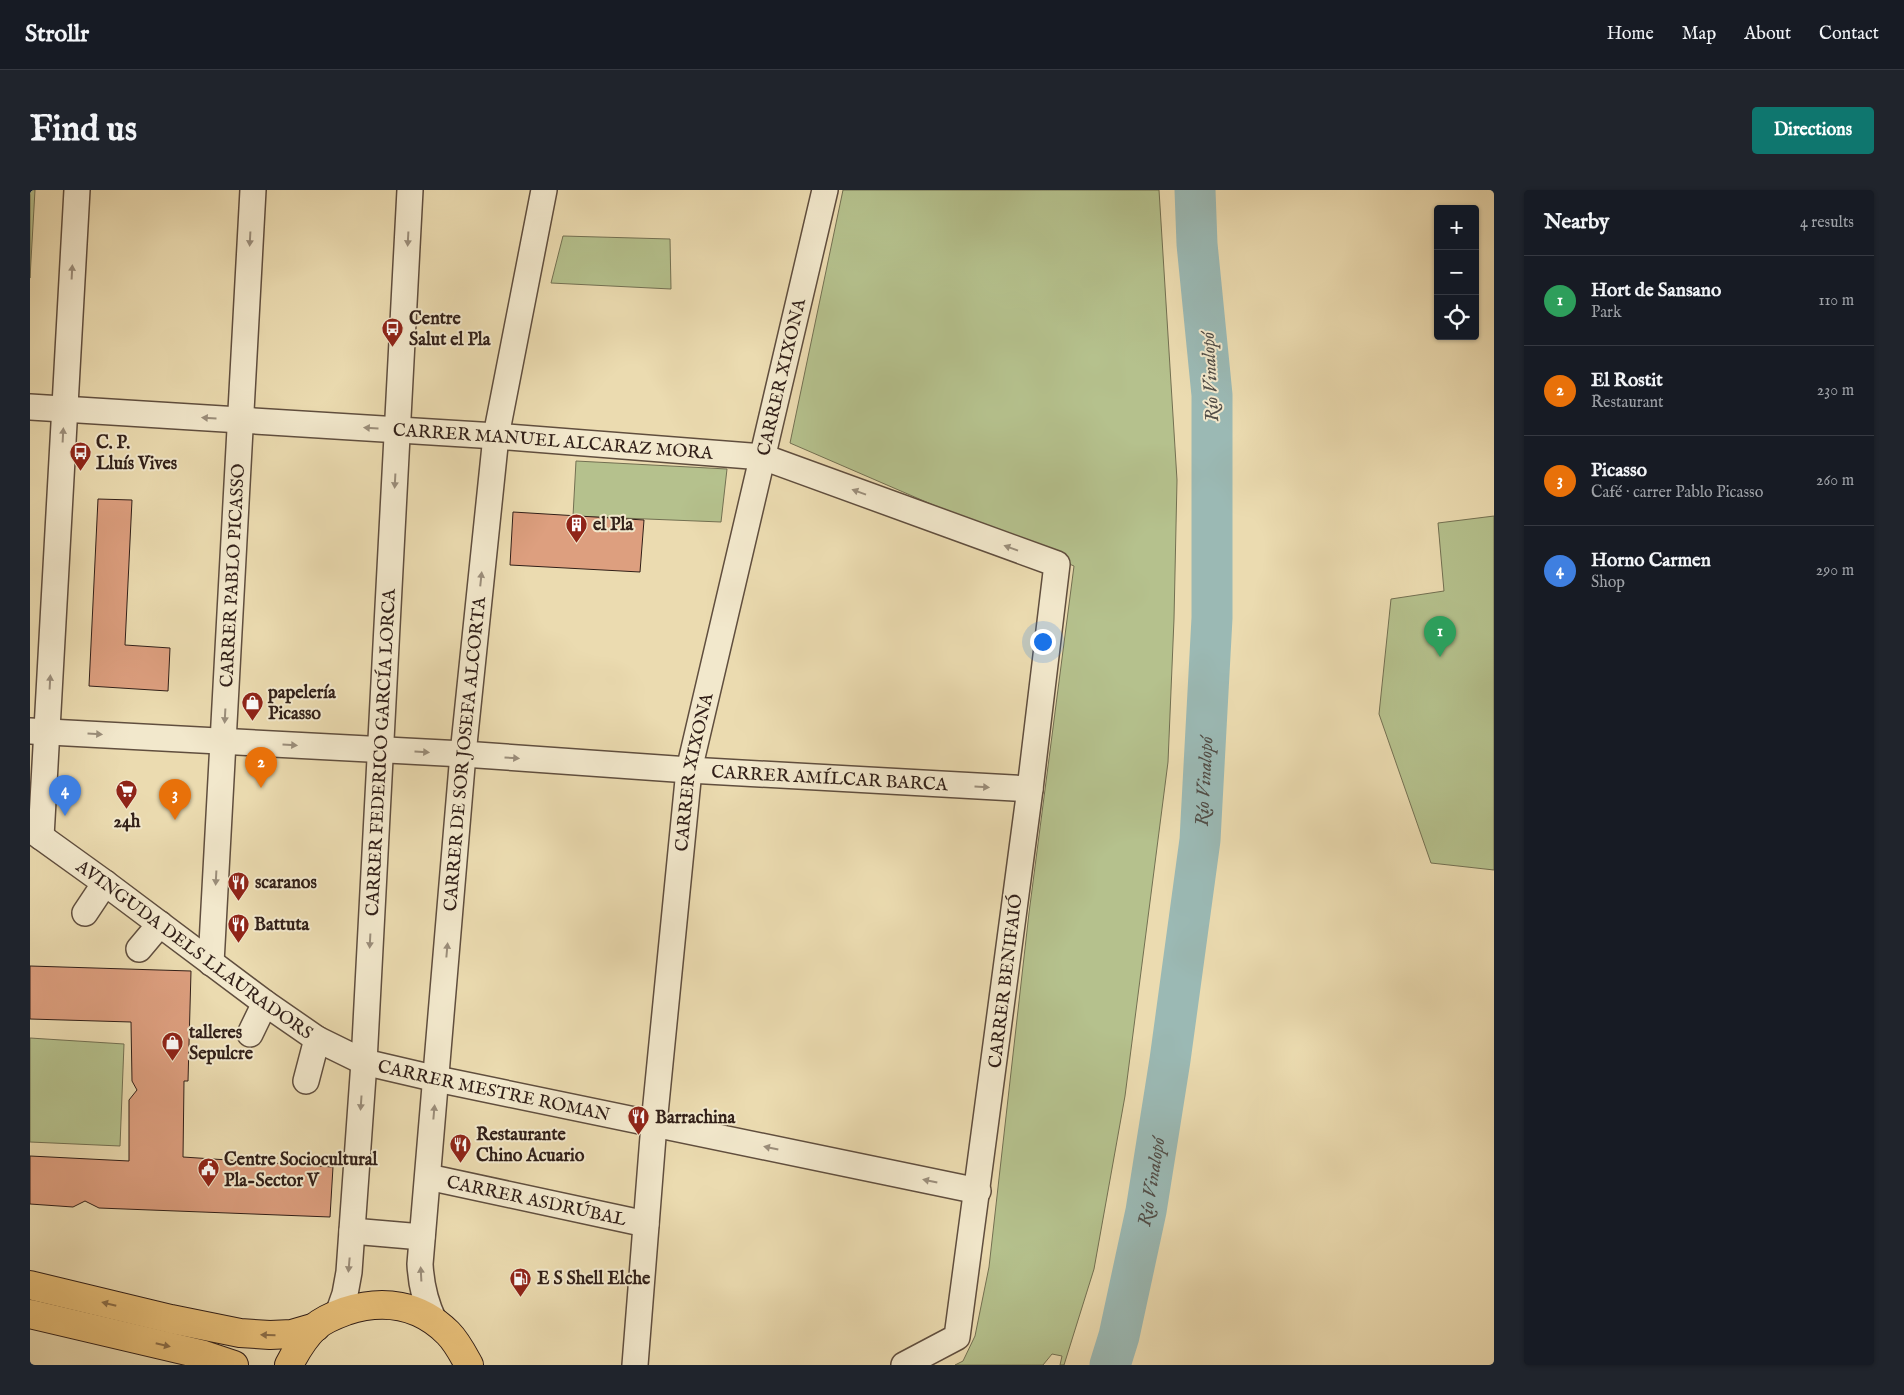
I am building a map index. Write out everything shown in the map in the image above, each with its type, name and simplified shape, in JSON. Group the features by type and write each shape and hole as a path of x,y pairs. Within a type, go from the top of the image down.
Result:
{"main road":[{"path":"30,1285 171,1319 240,1333 270,1335 292,1334 365,1305 389,1304 412,1310 434,1321 449,1334 461,1349 469,1365"},
{"path":"30,1314 204,1354 234,1365"},
{"path":"289,1365 299,1346 327,1320"}],"street":[{"path":"35,833 38,731 64,408 76,190"},
{"name":"CARRER PABLO PICASSO","path":"211,963 253,190"},
{"name":"CARRER FEDERICO GARCÍA LORCA","path":"327,1320 345,1294 352,1230 364,1062 410,190"},
{"name":"CARRER DE SOR JOSEFA ALCORTA","path":"434,1321 428,1309 421,1284 420,1264 463,754 496,436 544,190"},
{"name":"CARRER XIXONA","path":"635,1365 654,1124 689,770 825,190"},
{"name":"CARRER MANUEL ALCARAZ MORA","path":"30,408 64,408 496,436 763,457 1057,564"},
{"name":"CARRER BENIFAIÓ","path":"904,1365 957,1337 978,1191 1057,564"},
{"name":"CARRER AMÍLCAR BARCA","path":"38,731 463,754 689,770 1030,789"},
{"name":"AVINGUDA DELS LLAURADORS","path":"35,833 265,1003 317,1038 364,1062"},
{"path":"85,912 105,883"},
{"path":"139,949 160,924"},
{"path":"250,1034 265,1003"},
{"path":"306,1081 317,1038"},
{"name":"CARRER MESTRE ROMAN","path":"364,1062 437,1079 978,1191"},
{"name":"CARRER ASDRÚBAL","path":"428,1177 646,1224"},
{"path":"352,1230 422,1237"}],"green space":[{"path":"30,190 35,190 30,278"},
{"path":"843,190 1159,190 1177,480 1168,762 1125,1096 1094,1269 1064,1365 1060,1365 1062,1356 1052,1354 1043,1365 955,1365 963,1361 975,1336 989,1267 1029,913 1074,566 790,443"},
{"path":"563,236 670,239 671,289 551,283"},
{"path":"576,461 727,469 721,522 573,516"},
{"path":"1494,516 1494,870 1431,863 1379,714 1391,599 1444,591 1438,523"},
{"path":"30,1038 124,1044 120,1146 30,1142"}],"building":[{"path":"98,499 132,500 125,645 170,648 168,691 89,686"},
{"name":"el Pla","path":"513,512 644,520 640,572 510,565"},
{"path":"30,966 191,971 188,1081 184,1081 183,1157 333,1167 330,1217 99,1208 85,1201 73,1207 30,1204 30,1156 129,1161 129,1100 137,1090 132,1081 131,1022 30,1019"}],"waterway":[{"name":"Río Vinalopó","path":"1110,1365 1119,1336 1146,1211 1170,1060 1200,840 1212,618 1212,395 1197,244 1195,190"}],"place":[{"name":"Centre Salut el Pla","path":"393,347"},
{"name":"C. P. Lluís Vives","path":"80,471"},
{"name":"el Pla","path":"577,543"},
{"name":"Hort de Sansano","path":"1440,657"},
{"name":"papelería Picasso","path":"252,721"},
{"name":"El Rostit","path":"261,788"},
{"name":"24h","path":"127,810"},
{"name":"Horno Carmen","path":"65,816"},
{"name":"Picasso","path":"175,820"},
{"name":"scaranos","path":"239,901"},
{"name":"Battuta","path":"238,943"},
{"name":"talleres Sepulcre","path":"173,1061"},
{"name":"Barrachina","path":"639,1136"},
{"name":"Restaurante Chino Acuario","path":"460,1163"},
{"name":"Centre Sociocultural Pla-Sector V","path":"208,1188"},
{"name":"E S Shell Elche","path":"521,1297"}]}
